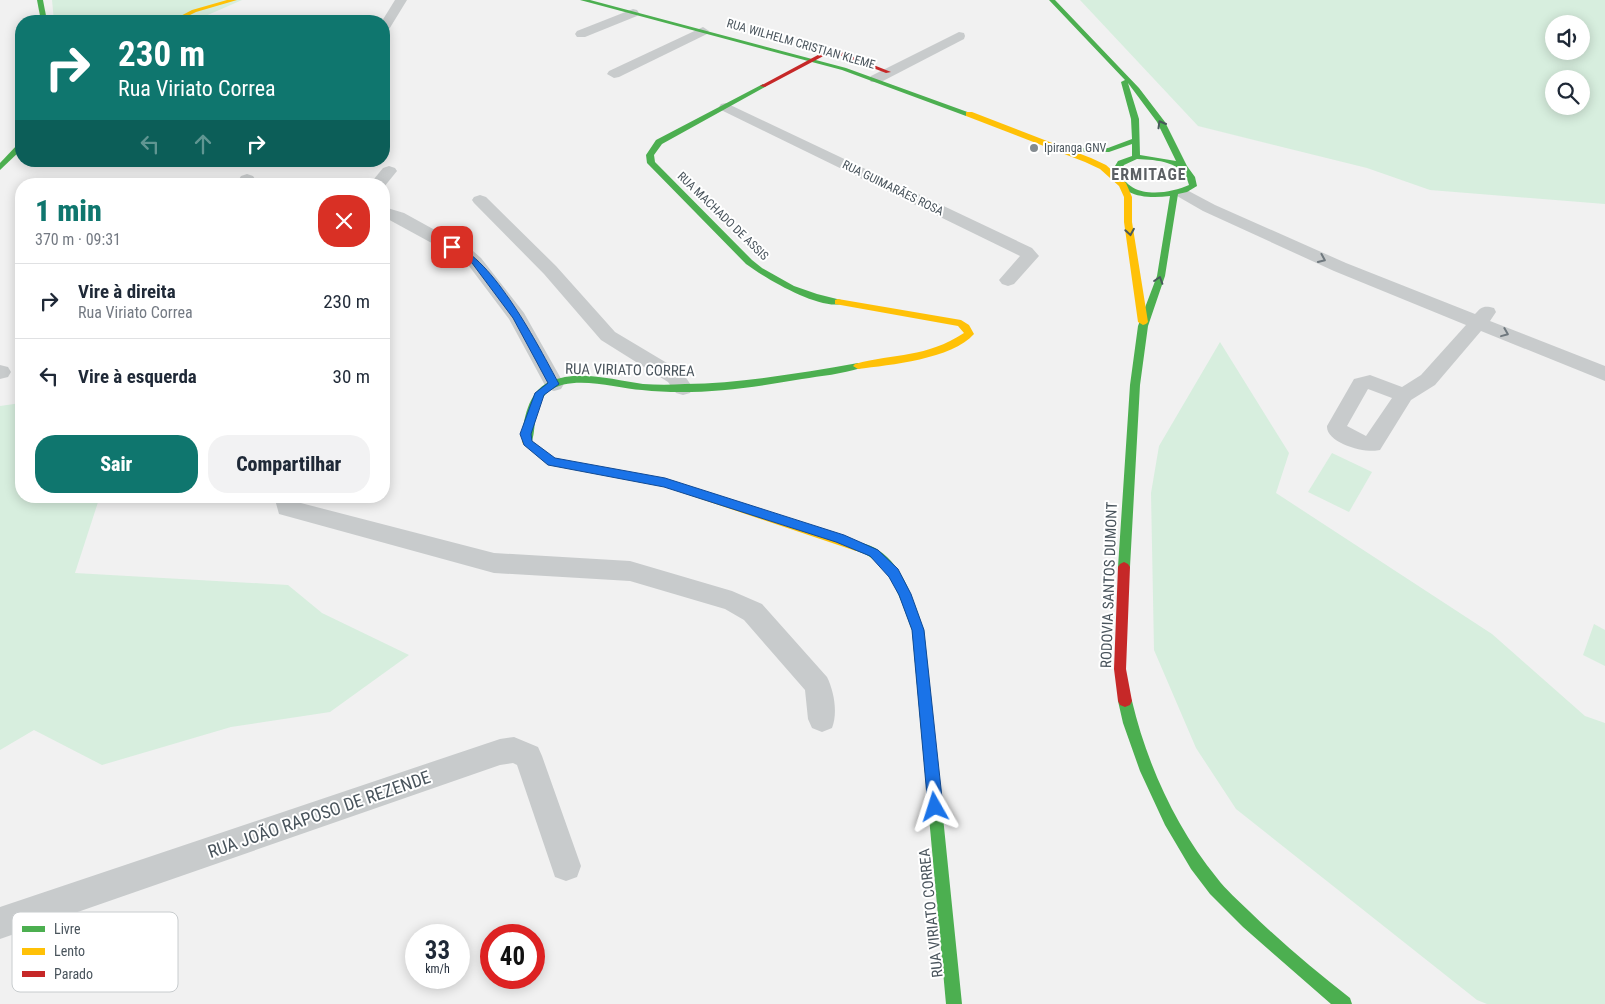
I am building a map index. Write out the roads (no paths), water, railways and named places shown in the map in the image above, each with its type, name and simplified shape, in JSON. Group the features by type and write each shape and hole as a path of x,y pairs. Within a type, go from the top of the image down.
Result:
{"main road":[{"path":"40,0 43,15"},
{"path":"186,15 234,0"},
{"name":"RUA WILHELM CRISTIAN KLEME","path":"583,0 814,59 876,79 1063,150"},
{"path":"1052,0 1143,95 1161,122 1183,167"},
{"path":"178,15 183,7 182,3"},
{"name":"RUA MACHADO DE ASSIS","path":"888,72 833,50 659,142 650,155 650,163 749,262 764,274 798,292 816,298 960,323 966,327 969,334"},
{"path":"1118,67 1135,119 1135,140 1131,158"},
{"path":"1063,150 1117,149 1135,140"},
{"path":"1063,150 1170,161 1191,173 1194,180 1183,192 1161,276 1143,326"},
{"path":"1063,150 1103,167 1123,185 1149,194 1183,192"},
{"path":"0,168 15,152"},
{"path":"1131,158 1121,161 1115,169 1128,197 1128,222 1143,326"},
{"name":"RODOVIA SANTOS DUMONT","path":"1143,326 1135,385 1121,610 1120,670 1127,710 1146,768 1177,833 1210,882 1251,924 1306,974 1344,1004"},
{"name":"RUA VIRIATO CORREA","path":"954,1004 918,630 905,594 894,573 874,553 840,539 665,483 552,462 527,442 526,434 540,393 554,384 569,380 636,388 683,388 812,375 915,356 961,341 969,334"}],"street":[{"path":"390,18 400,0"},
{"path":"581,34 633,13"},
{"path":"614,74 703,31"},
{"path":"876,79 959,36"},
{"name":"RUA GUIMARÃES ROSA","path":"726,107 1026,252 1030,256 1008,280"},
{"path":"383,178 389,171"},
{"path":"1183,192 1218,212 1340,267 1605,357"},
{"path":"480,200 550,270 608,336 675,377 683,388"},
{"path":"390,214 467,255 475,262 517,317 554,384"},
{"path":"1483,316 1605,374"},
{"path":"1404,395 1428,380 1483,316"},
{"path":"286,503 287,508 494,563 630,571 732,601 753,612 818,685 822,719"},
{"name":"RUA JOÃO RAPOSO DE REZENDE","path":"32,912 500,752 514,750 528,756 566,866"},
{"name":"RUA JOÃO RAPOSO DE REZENDE","path":"0,923 12,919"}],"place":[{"name":"Ipiranga GNV","path":"1034,148"}],"district":[{"name":"ERMITAGE","path":"1149,174"}]}
